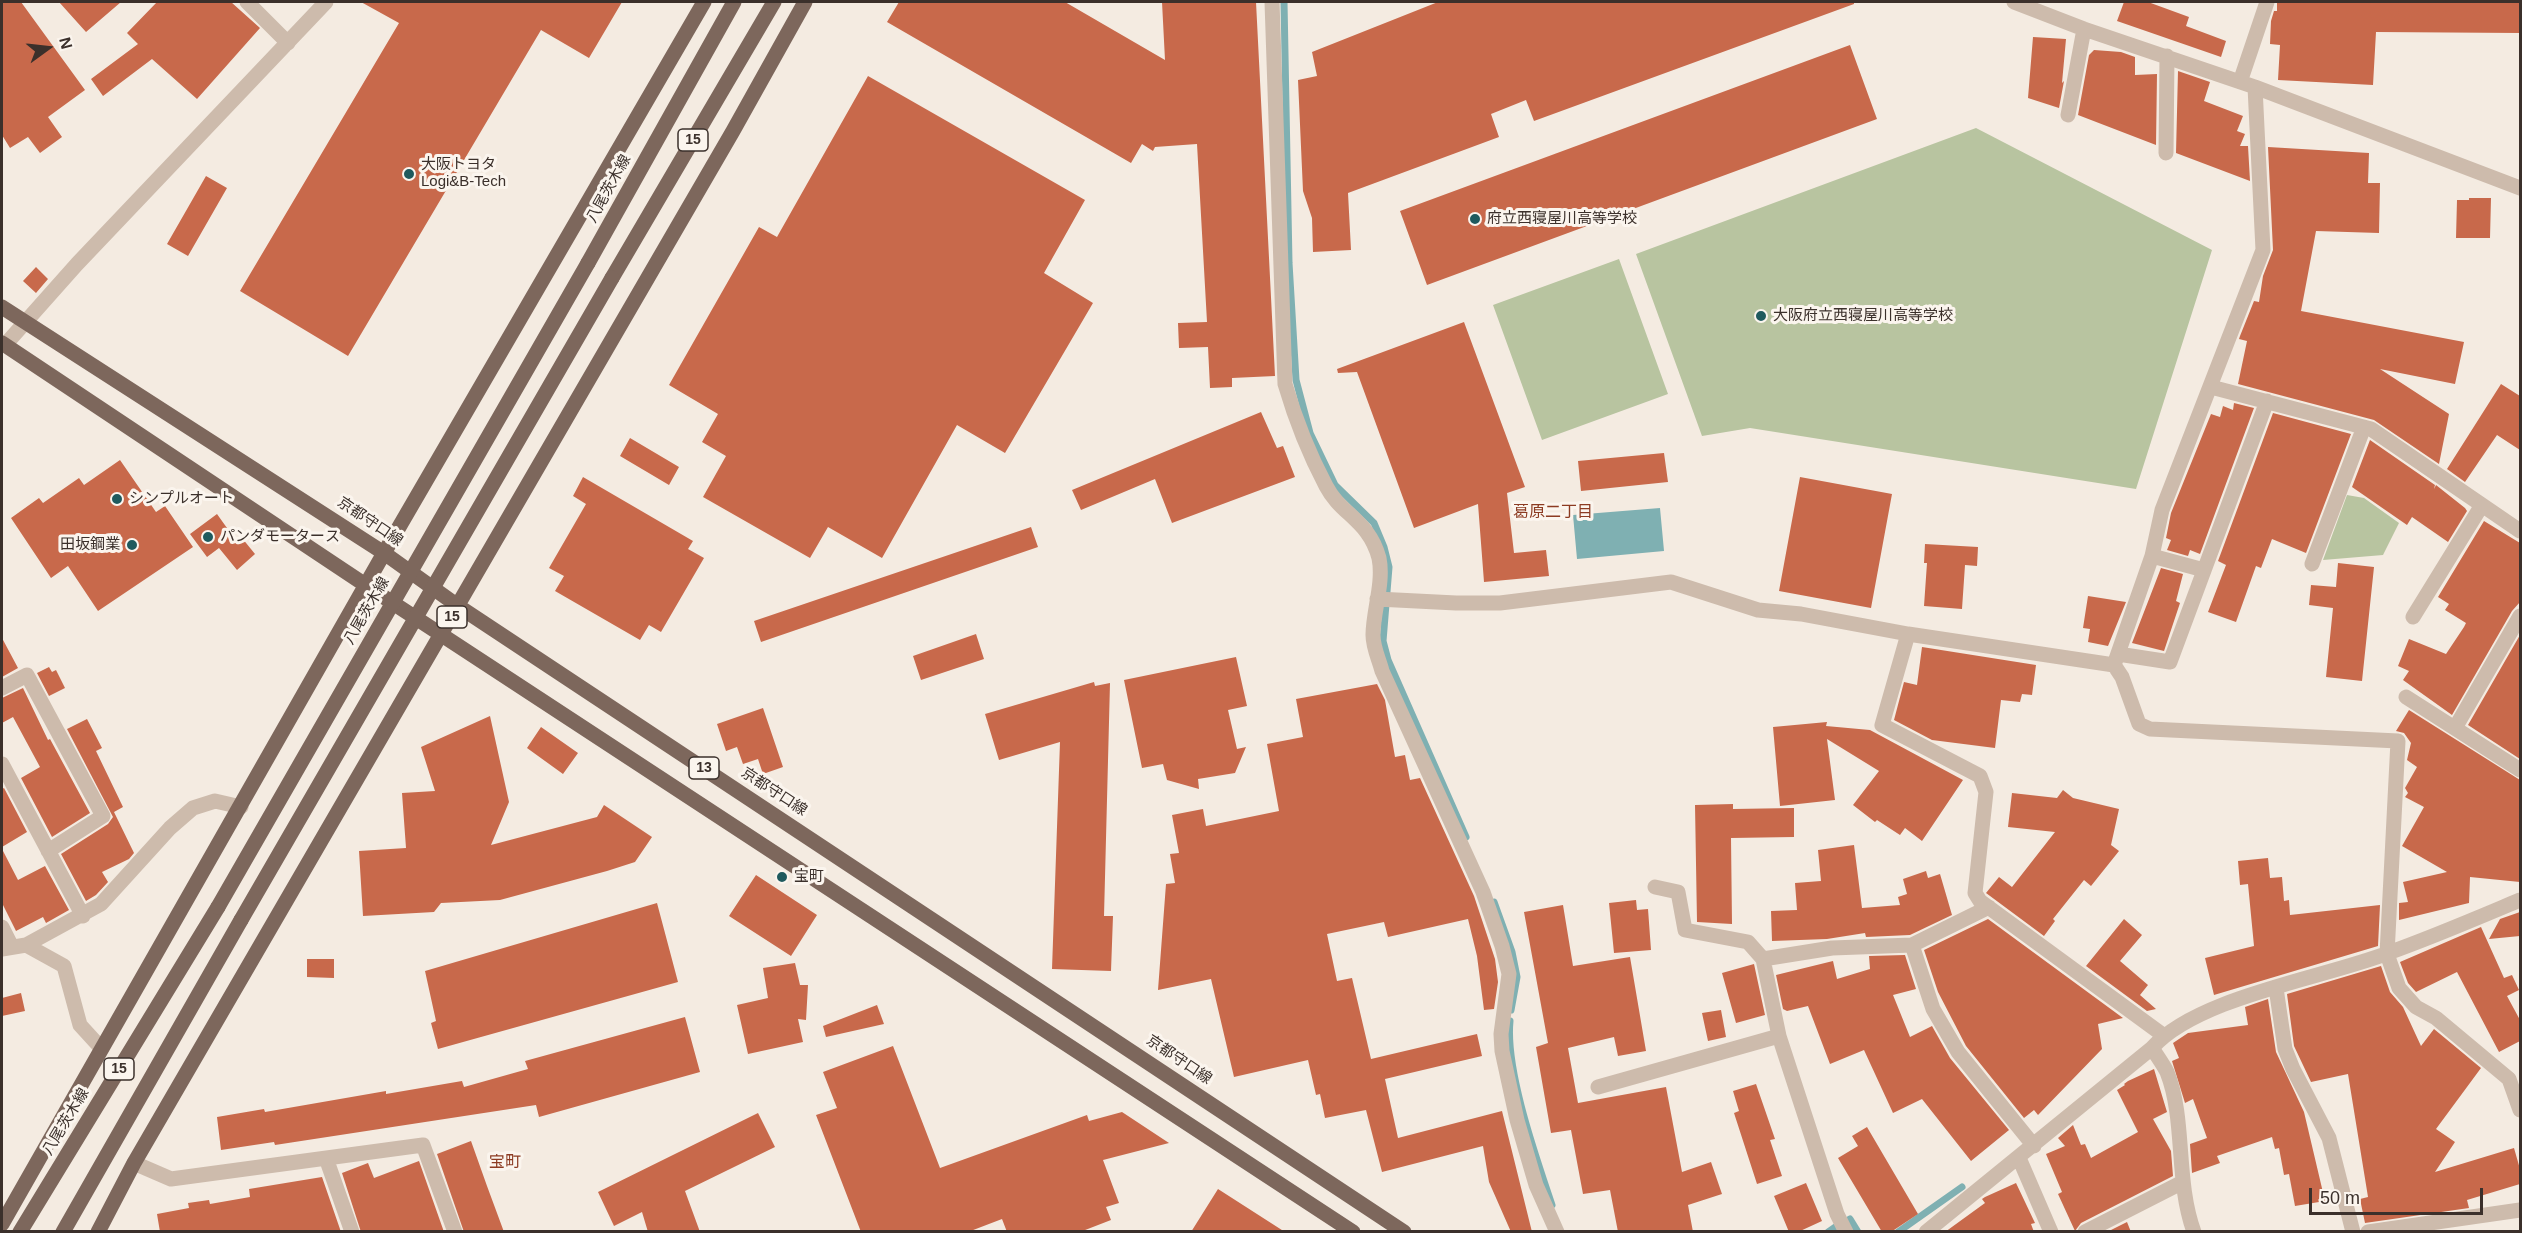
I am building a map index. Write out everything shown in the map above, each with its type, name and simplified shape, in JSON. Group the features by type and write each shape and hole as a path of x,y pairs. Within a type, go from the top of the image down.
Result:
{"main road":[{"name":"15","path":"2,1224 384,553 704,2"},
{"name":"八尾茨木線","path":"20,1232 218,907 588,263 734,2"},
{"name":"15","path":"63,1232 612,278 774,2"},
{"name":"15","path":"103,1228 134,1163 727,141 805,2"},
{"name":"京都守口線","path":"2,307 384,553 458,606 1404,1232"},
{"name":"13","path":"3,344 367,586 1353,1232"}],"street":[{"path":"247,2 288,43"},
{"path":"3,344 326,2"},
{"path":"1272,2 1285,384 1292,408 1326,487 1344,508 1359,519 1370,537 1379,560 1384,599 1374,644 1382,671 1483,892 1502,946 1509,974 1501,1034 1502,1051 1517,1119 1536,1185 1557,1232"},
{"path":"2014,2 2084,29 2255,87 2520,188"},
{"path":"2240,82 2267,2"},
{"path":"2068,115 2084,29"},
{"path":"2166,153 2167,56"},
{"path":"2255,87 2263,250 2162,510 2152,556 2116,660 2139,724 2150,729 2398,741 2387,954 2399,988 2416,1007 2436,1018 2509,1079 2520,1110"},
{"path":"2211,387 2371,429 2520,531"},
{"path":"1384,599 1500,603 1671,582 1758,610 1801,614 1908,634 2116,660 2170,662 2267,401"},
{"path":"2312,564 2364,427"},
{"path":"2413,617 2482,505"},
{"path":"2152,556 2204,570"},
{"path":"2455,728 2520,616"},
{"path":"1908,634 1882,725 1980,776 1986,792 1975,893 1989,907 2163,1035"},
{"path":"2,688 27,675 103,816 48,851"},
{"path":"2406,697 2520,770"},
{"path":"2,764 83,916"},
{"path":"13,947 83,916 101,904 170,828 193,808 215,801 241,807"},
{"path":"1655,887 1678,892 1685,930 1748,942 1763,959 1779,1036 1837,1214 1846,1232"},
{"path":"1926,1232 2152,1048 2163,1035 2206,1012 2387,954 2520,900"},
{"path":"1763,959 1832,948 1912,945 1989,907"},
{"path":"2,927 13,947 64,966 80,1025 101,1048"},
{"path":"1912,945 1933,1009 1958,1052 2034,1146"},
{"path":"2276,988 2285,1049 2329,1138 2353,1232"},
{"path":"1598,1087 1779,1036"},
{"path":"2152,1048 2167,1071 2174,1101 2181,1183 2194,1232"},
{"path":"134,1163 171,1179 423,1145 455,1232"},
{"path":"326,1158 352,1232"},
{"path":"2019,1158 2051,1232"},
{"path":"2085,1232 2181,1183"},
{"path":"2368,1232 2520,1210"}],"green space":[{"path":"1976,128 2212,250 2136,489 1750,428 1702,436 1636,254"},
{"path":"1619,259 1668,394 1542,440 1493,305"},
{"path":"2347,495 2364,498 2399,523 2383,555 2323,560"}],"water":[{"path":"1660,508 1664,551 1577,559 1573,515"}],"building":[{"path":"2,2 21,2 85,90 48,117 62,137 40,153 28,137 10,148 2,135"},
{"path":"59,2 121,2 86,32"},
{"path":"157,2 231,2 260,28 197,99 152,59 103,96 91,79 138,44 127,33"},
{"path":"361,2 622,2 589,58 541,30 348,356 240,291 399,23"},
{"path":"899,2 1065,2 1165,60 1162,2 1256,2 1275,376 1232,378 1232,387 1210,388 1208,347 1179,348 1178,323 1207,322 1197,144 1155,147 1153,151 1142,144 1131,163 887,22"},
{"path":"1438,2 1854,2 1854,4 1534,121 1526,100 1491,114 1499,137 1348,193 1351,250 1313,252 1312,218 1303,191 1298,80 1317,76 1312,52"},
{"path":"2124,2 2148,2 2189,17 2186,26 2226,41 2221,57 2117,21"},
{"path":"2277,2 2520,2 2520,33 2376,32 2373,85 2278,80 2280,45 2270,44 2271,21 2274,11 2277,11"},
{"path":"2033,37 2066,39 2062,83 2064,81 2059,108 2028,98"},
{"path":"1850,45 1877,119 1427,285 1400,211"},
{"path":"2094,50 2121,52 2135,57 2135,75 2157,74 2156,145 2078,115 2089,55"},
{"path":"2178,71 2210,82 2204,101 2243,116 2237,131 2245,134 2240,146 2248,146 2250,181 2176,153"},
{"path":"868,76 1085,200 1044,273 1093,303 1005,453 957,425 882,558 828,527 810,558 703,497 726,456 702,442 718,414 669,385 759,227 777,237"},
{"path":"2268,147 2369,153 2368,183 2380,183 2379,233 2316,231 2301,311 2464,342 2455,384 2380,369 2449,414 2439,464 2374,420 2238,384 2247,341 2239,339 2254,301 2259,302 2263,276 2273,250"},
{"path":"206,176 227,188 188,256 167,244"},
{"path":"2469,198 2491,198 2490,238 2456,238 2457,200 2469,200"},
{"path":"36,267 48,279 36,293 23,281"},
{"path":"1464,322 1525,487 1507,493 1514,553 1546,550 1549,576 1484,582 1478,504 1414,528 1357,372 1338,373 1337,369"},
{"path":"2501,384 2520,396 2520,450 2497,435 2465,482 2447,469"},
{"path":"2234,403 2254,408 2200,554 2190,550 2188,556 2167,550 2171,540 2166,538 2171,513 2211,414 2220,417 2223,406 2233,410"},
{"path":"1261,412 1277,448 1283,446 1295,477 1172,523 1155,479 1081,510 1072,490"},
{"path":"2273,413 2351,434 2306,553 2272,539 2261,568 2256,566 2236,622 2208,612 2226,565 2218,561"},
{"path":"630,438 679,467 669,485 620,456"},
{"path":"2370,440 2435,485 2434,489 2436,485 2465,508 2467,511 2448,542 2412,517 2407,525 2352,487"},
{"path":"1664,453 1668,482 1581,491 1578,461"},
{"path":"120,460 156,512 165,506 193,547 98,611 68,566 51,578 11,518 39,498 43,503 79,478 84,485"},
{"path":"583,477 693,541 688,549 704,558 661,632 649,625 640,640 555,591 564,576 549,568 586,504 573,496"},
{"path":"1800,477 1892,494 1871,608 1779,591"},
{"path":"217,514 237,542 242,538 255,554 237,570 219,548 207,557 190,534"},
{"path":"2484,521 2520,543 2520,602 2512,611 2452,715 2403,680 2409,671 2398,666 2409,639 2446,654 2464,627 2466,623 2445,610 2449,604 2438,597"},
{"path":"1031,527 1038,547 761,642 754,621"},
{"path":"1925,544 1978,547 1977,566 1965,565 1962,609 1924,606 1927,563 1924,563"},
{"path":"2338,563 2374,567 2362,681 2326,677 2333,608 2309,605 2311,585 2336,587"},
{"path":"2161,568 2183,574 2176,601 2180,603 2164,651 2132,643"},
{"path":"2088,596 2126,602 2108,646 2088,642 2090,629 2083,628"},
{"path":"976,634 984,659 921,680 913,656"},
{"path":"2520,635 2520,759 2468,725"},
{"path":"2,638 18,668 2,677"},
{"path":"1922,647 2036,665 2032,695 2022,694 2020,702 2001,700 1995,748 1932,740 1894,720 1904,682 1917,685"},
{"path":"1236,657 1247,706 1228,710 1237,749 1246,747 1235,773 1198,779 1199,789 1167,780 1163,764 1142,768 1124,680"},
{"path":"49,667 52,672 56,670 65,688 49,696 37,673"},
{"path":"1094,682 1095,686 1110,683 1104,916 1113,916 1111,971 1052,969 1060,742 999,760 985,714"},
{"path":"1377,684 1385,700 1395,757 1405,755 1410,780 1420,778 1474,896 1495,959 1498,982 1494,1009 1484,1010 1477,956 1468,919 1388,937 1384,922 1327,934 1337,981 1352,978 1371,1059 1477,1034 1482,1056 1385,1079 1398,1138 1502,1111 1532,1232 1511,1232 1489,1182 1483,1146 1382,1172 1366,1110 1325,1118 1320,1094 1316,1095 1308,1060 1234,1077 1211,979 1158,990 1166,884 1175,883 1170,854 1179,853 1172,815 1203,809 1206,826 1279,811 1267,744 1303,737 1296,699"},
{"path":"23,688 48,740 50,739 90,813 52,837 21,778 40,767 13,717 2,723 2,698"},
{"path":"763,708 783,767 763,774 758,759 743,764 737,747 726,751 717,724"},
{"path":"2409,710 2520,780 2520,882 2470,877 2469,903 2399,920 2399,903 2408,902 2403,882 2447,872 2402,846 2424,807 2405,797 2408,793 2405,788 2417,767 2407,760 2411,743 2404,733 2396,731"},
{"path":"490,716 509,802 491,845 597,817 604,805 652,837 635,862 607,871 500,900 441,903 434,912 363,916 359,851 406,848 402,793 435,791 421,747"},
{"path":"87,719 102,748 96,751 123,807 114,812 134,853 129,859 102,872 108,882 96,895 86,901 61,854 108,824 113,817 67,729"},
{"path":"1827,722 1826,726 1870,730 1963,780 1922,841 1905,828 1900,835 1877,820 1875,822 1853,805 1879,771 1827,739 1835,800 1780,806 1773,727"},
{"path":"541,727 578,753 563,774 527,748"},
{"path":"4,788 27,832 2,847 2,789"},
{"path":"2063,790 2073,798 2119,809 2111,845 2119,851 2091,886 2084,880 2053,919 2055,921 2044,936 1986,893 1999,877 2012,887 2055,832 2008,827 2012,793 2057,798"},
{"path":"1733,804 1733,809 1794,808 1794,837 1731,838 1732,924 1697,922 1695,805"},
{"path":"1854,845 1862,908 1900,905 1898,897 1907,894 1903,879 1926,871 1928,878 1940,874 1952,915 1910,935 1866,937 1865,933 1827,939 1772,941 1771,911 1797,910 1795,883 1821,881 1818,850"},
{"path":"2,849 18,880 45,866 69,910 46,923 43,917 16,931 2,903"},
{"path":"2268,858 2270,878 2282,877 2284,901 2289,900 2290,915 2380,905 2378,946 2214,995 2205,958 2254,946 2248,884 2240,885 2238,861"},
{"path":"756,875 817,915 791,956 729,916"},
{"path":"1636,900 1637,910 1648,909 1651,950 1614,953 1609,903"},
{"path":"657,903 678,982 438,1049 431,1023 436,1021 425,971"},
{"path":"1563,905 1573,966 1630,957 1646,1051 1618,1056 1614,1037 1568,1048 1578,1103 1666,1087 1682,1172 1711,1162 1722,1194 1688,1205 1693,1232 1618,1232 1610,1190 1583,1194 1571,1130 1551,1133 1536,1047 1548,1043 1524,912"},
{"path":"2520,912 2520,936 2489,939 2500,919"},
{"path":"1988,919 2123,1018 2098,1024 2102,1049 2038,1115 2034,1110 2024,1118 1966,1046 1938,992 1924,950"},
{"path":"2124,919 2142,935 2120,961 2148,985 2140,995 2156,1009 2147,1011 2086,966"},
{"path":"2481,927 2504,978 2512,975 2519,990 2507,996 2520,1020 2520,1041 2499,1052 2457,972 2416,992 2408,983 2400,962"},
{"path":"1905,955 1916,989 1893,995 1910,1037 1932,1026 1950,1058 2009,1130 1971,1161 1922,1099 1893,1113 1864,1050 1830,1064 1808,1006 1787,1011 1783,1009 1776,975 1833,961 1837,979 1870,969 1869,956"},
{"path":"307,959 334,959 334,978 307,977"},
{"path":"795,963 800,985 808,985 806,1020 798,1019 803,1042 748,1054 737,1005 768,998 763,968"},
{"path":"1754,964 1765,1015 1736,1023 1722,973"},
{"path":"2381,966 2390,992 2403,1007 2421,1046 2434,1029 2481,1068 2436,1129 2455,1142 2435,1172 2514,1148 2520,1169 2520,1184 2467,1200 2469,1208 2365,1223 2360,1199 2368,1197 2348,1074 2311,1082 2294,1046 2287,994"},
{"path":"21,993 25,1011 2,1016 2,998"},
{"path":"2268,999 2276,1052 2304,1112 2325,1201 2295,1206 2289,1174 2284,1175 2279,1148 2275,1149 2272,1137 2217,1156 2220,1163 2192,1173 2190,1144 2207,1138 2193,1099 2185,1103 2172,1061 2179,1058 2173,1043 2188,1033 2248,1025 2245,1007"},
{"path":"877,1005 884,1024 826,1037 823,1026"},
{"path":"1721,1010 1726,1037 1708,1041 1702,1013"},
{"path":"685,1017 700,1072 539,1117 536,1105 275,1145 274,1142 221,1150 217,1117 264,1109 265,1112 386,1091 386,1094 462,1081 464,1087 528,1069 525,1061"},
{"path":"893,1046 940,1168 1087,1115 1089,1121 1122,1112 1169,1143 1103,1160 1119,1203 1106,1207 1111,1220 1080,1232 1007,1232 1002,1219 968,1232 861,1232 816,1115 837,1108 823,1072"},
{"path":"2154,1069 2167,1112 2153,1119 2171,1151 2173,1176 2081,1223 2075,1231 2058,1194 2062,1192 2046,1154 2065,1146 2058,1138 2073,1125 2081,1145 2085,1144 2091,1158 2138,1132 2117,1090 2128,1081"},
{"path":"1756,1084 1775,1139 1770,1140 1782,1176 1757,1184 1734,1113 1739,1111 1733,1091"},
{"path":"758,1113 775,1147 685,1191 700,1232 648,1232 642,1212 614,1226 598,1192"},
{"path":"1867,1127 1918,1214 1891,1232 1882,1232 1838,1158 1858,1146 1852,1136"},
{"path":"471,1141 504,1232 464,1232 437,1154"},
{"path":"419,1161 444,1232 361,1232 342,1173 368,1163 374,1178"},
{"path":"322,1177 341,1232 160,1232 157,1214 189,1208 188,1203 209,1200 210,1204 250,1197 249,1189"},
{"path":"1806,1183 1822,1221 1798,1232 1789,1232 1774,1196"},
{"path":"2016,1183 2035,1223 2031,1224 2034,1232 1945,1232 1985,1203 1982,1199"},
{"path":"1218,1189 1285,1232 1191,1232"},
{"path":"2127,1222 2131,1232 2107,1232"}],"waterway":[{"path":"1284,2 1289,263 1296,380 1310,433 1335,485 1374,523 1384,547 1389,567 1383,641 1388,660 1466,837"},
{"path":"1494,902 1512,952 1517,977 1511,1010"},
{"path":"1510,1021 1512,1064 1517,1088 1530,1139 1552,1205"},
{"path":"1898,1232 1962,1187"},
{"path":"1845,1222 1850,1219 1858,1232"},
{"path":"1828,1232 1838,1225"}],"place":[{"name":"大阪トヨタ Logi&B-Tech","path":"409,174"},
{"name":"府立西寝屋川高等学校","path":"1475,219"},
{"name":"大阪府立西寝屋川高等学校","path":"1761,316"},
{"name":"シンプルオート","path":"117,499"},
{"name":"パンダモータース","path":"208,537"},
{"name":"田坂鋼業","path":"132,545"},
{"name":"宝町","path":"782,877"}],"district":[{"name":"葛原二丁目","path":"1553,513"},
{"name":"宝町","path":"505,1163"}]}
